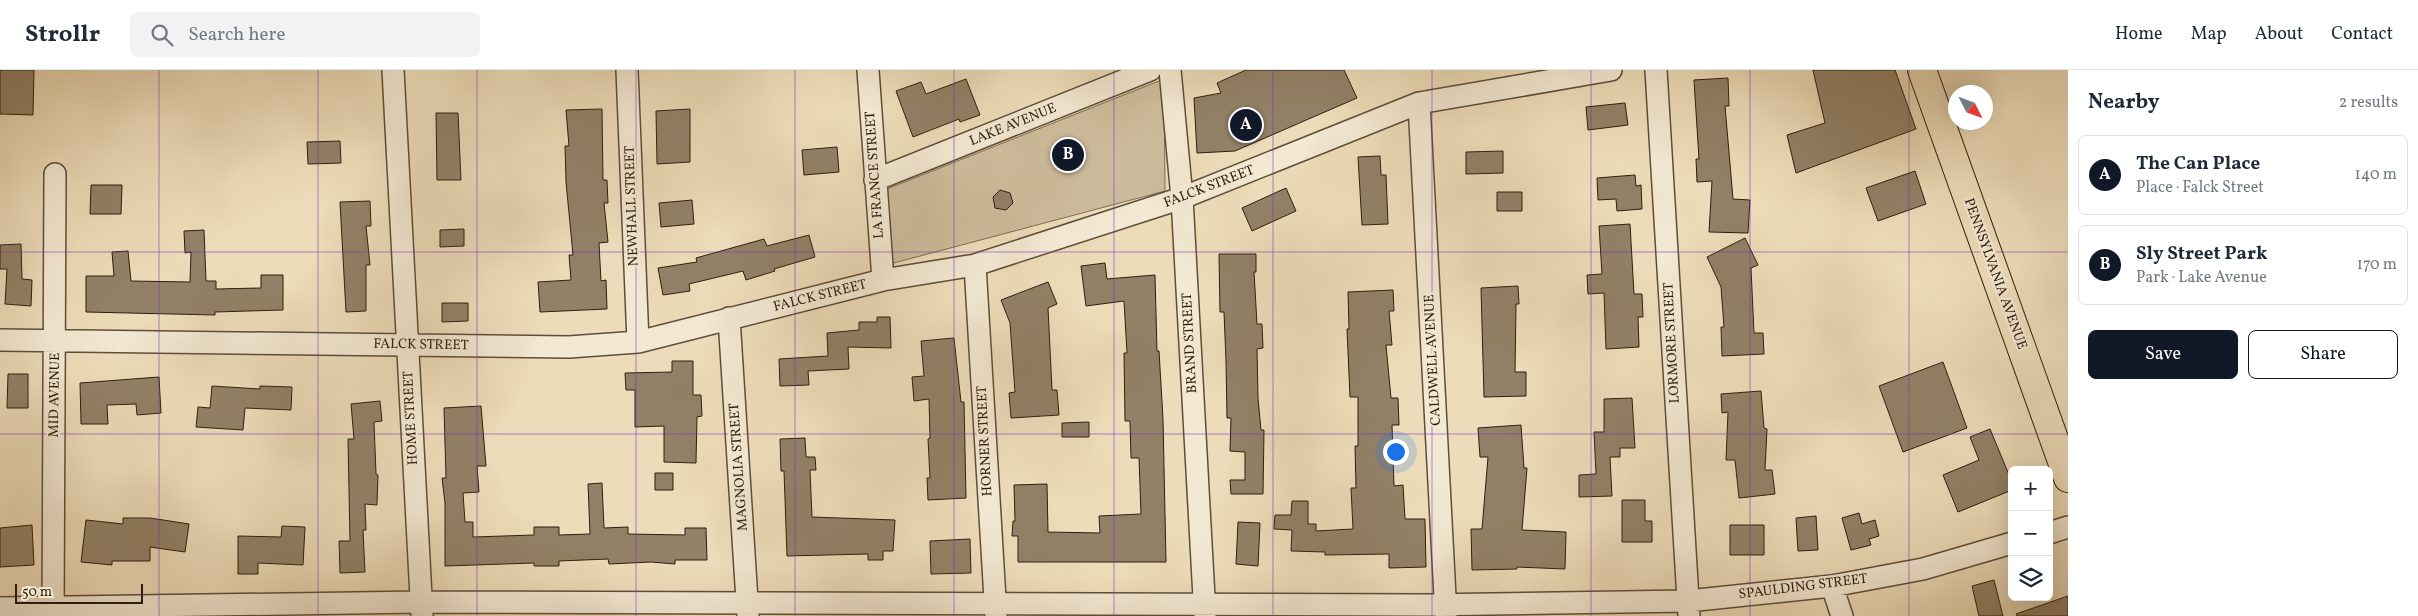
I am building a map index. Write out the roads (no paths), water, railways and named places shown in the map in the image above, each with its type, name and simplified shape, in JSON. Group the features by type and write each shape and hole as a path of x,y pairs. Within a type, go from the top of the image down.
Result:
{"main road":[{"name":"PENNSYLVANIA AVENUE","path":"1922,70 2068,478"}],"street":[{"name":"HOME STREET","path":"393,70 421,609"},
{"name":"NEWHALL STREET","path":"627,70 638,342"},
{"name":"LA FRANCE STREET","path":"868,70 883,280"},
{"name":"LAKE AVENUE","path":"875,180 1150,70"},
{"name":"BRAND STREET","path":"1170,70 1182,198 1205,610"},
{"name":"FALCK STREET","path":"0,340 569,347 638,342 883,280 975,265 1182,198 1419,103 1611,70"},
{"name":"LORMORE STREET","path":"1656,70 1688,609"},
{"name":"CALDWELL AVENUE","path":"1419,103 1446,610"},
{"name":"MID AVENUE","path":"52,612 55,174"},
{"name":"HORNER STREET","path":"975,265 995,609"},
{"name":"MAGNOLIA STREET","path":"729,318 747,609"},
{"path":"2053,531 2068,527"},
{"name":"SPAULDING STREET","path":"0,608 52,612 421,609 1688,609 1923,569 2008,544"},
{"path":"1832,586 1842,616"}],"place":[{"name":"The Can Place","path":"1246,125"},
{"name":"Sly Street Park","path":"1068,155"}]}
